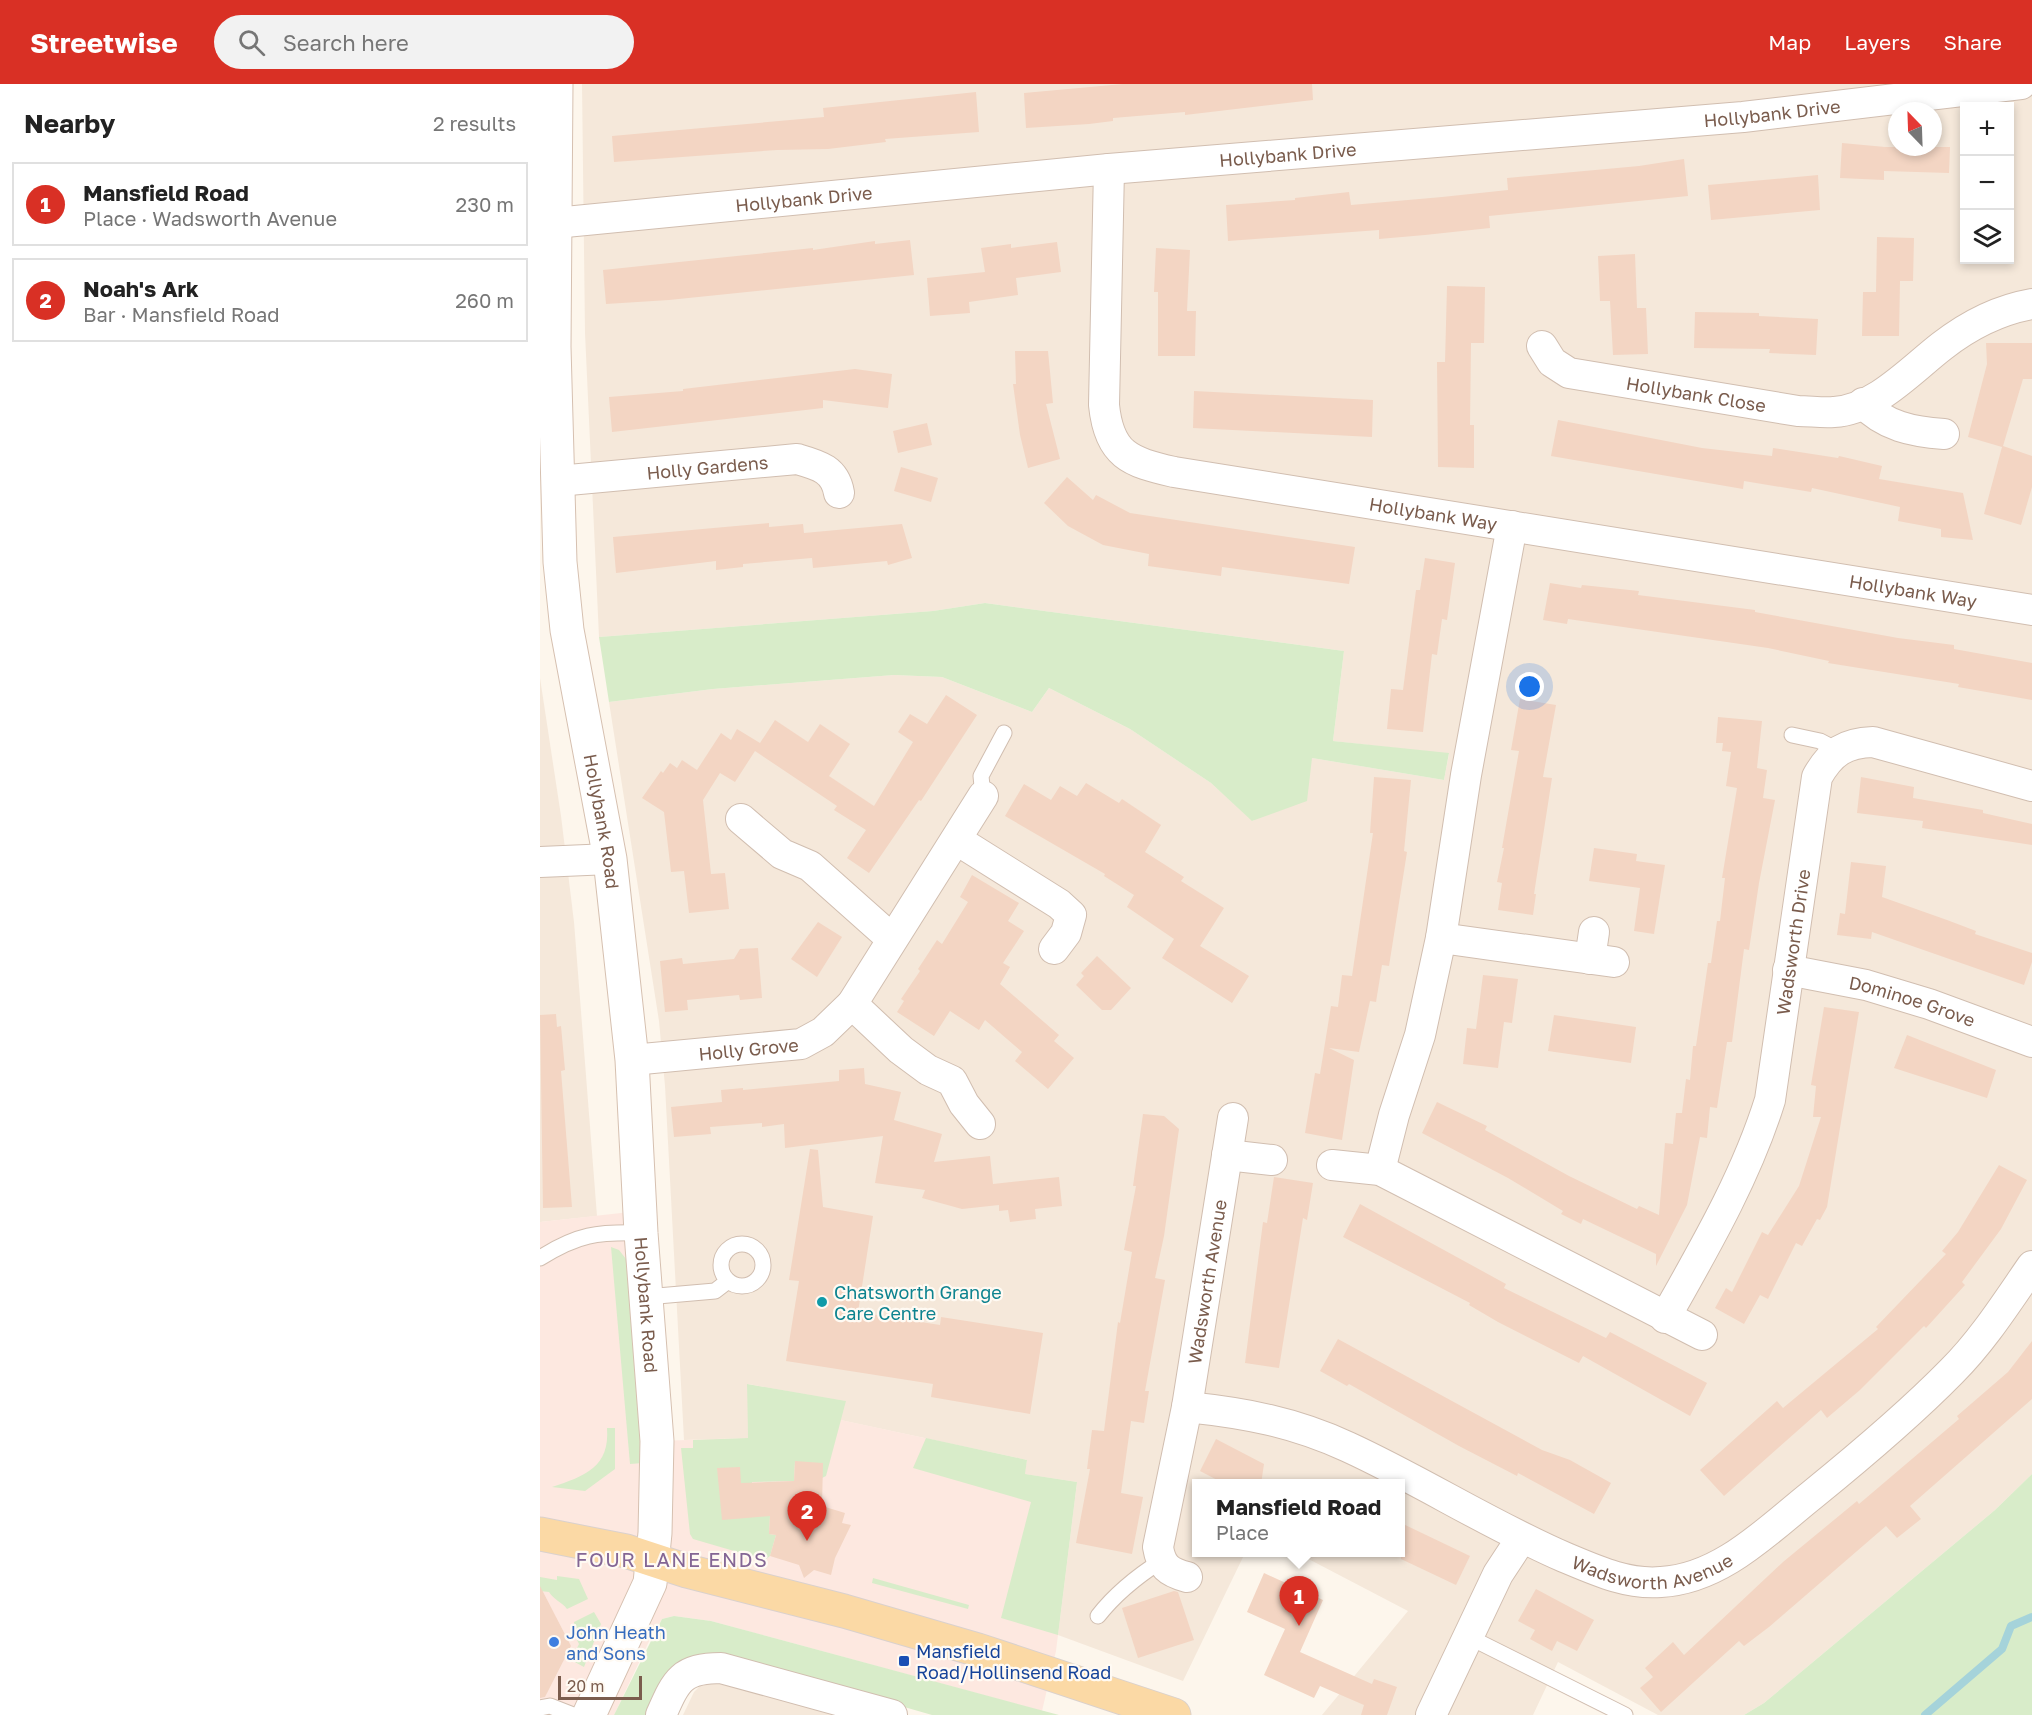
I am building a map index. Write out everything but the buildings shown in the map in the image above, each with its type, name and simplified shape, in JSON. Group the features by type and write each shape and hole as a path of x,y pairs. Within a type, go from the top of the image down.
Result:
{"main road":[{"name":"Hollybank Road","path":"556,84 555,223 547,346 558,482 560,562 567,630 610,859 632,1060 640,1233 657,1441 654,1558 644,1598 589,1715"},
{"path":"540,1534 654,1558 687,1571 978,1650 1174,1715"}],"street":[{"name":"Hollybank Drive","path":"555,223 1109,170 1743,117 2021,84"},
{"name":"Hollybank Way","path":"1109,170 1104,405 1106,426 1113,444 1128,458 1174,472 2032,610"},
{"name":"Hollybank Close","path":"1542,346 1552,362 1569,373 1798,411 1835,412 1863,404 1903,381 1941,347 1972,325 1996,313 2032,304"},
{"path":"1863,404 1872,413 1893,426 1944,434"},
{"name":"Holly Gardens","path":"558,482 797,459 823,466 837,481 839,494"},
{"path":"1380,1170 1394,1114 1420,1035 1440,938 1466,775 1512,526"},
{"path":"1839,751 1853,743 1873,742 2032,786"},
{"name":"Wadsworth Drive","path":"1665,1318 1718,1224 1757,1142 1770,1100 1817,777 1825,763 1839,751"},
{"name":"Holly Grove","path":"632,1060 801,1044 823,1032 852,1004 957,840 982,796"},
{"path":"741,819 782,854 810,866 892,939"},
{"path":"957,840 1059,904 1071,915 1066,933 1054,949"},
{"path":"540,862 610,859"},
{"path":"1440,938 1599,951"},
{"name":"Dominoe Grove","path":"1788,970 1866,985 1929,1004 2032,1042"},
{"path":"852,1004 901,1050 928,1070 952,1081 964,1104 980,1124"},
{"name":"Wadsworth Avenue","path":"1161,1561 1158,1547 1187,1407 1233,1118"},
{"path":"1227,1155 1272,1160"},
{"path":"1332,1165 1380,1170 1702,1335"},
{"name":"Wadsworth Avenue","path":"1187,1407 1242,1412 1299,1427 1348,1447 1521,1539 1605,1574 1633,1581 1662,1582 1716,1566 1743,1550 1852,1462 1953,1370 1994,1321 2032,1266"},
{"path":"1431,1715 1498,1574 1521,1539"},
{"path":"1161,1561 1171,1573 1187,1577"},
{"path":"661,1715 674,1685 686,1674 700,1668 721,1668 892,1715"}],"lane":[{"path":"982,796 981,776 1004,733"},
{"path":"1792,735 1820,741 1839,751"},
{"path":"540,1258 558,1247 598,1232 640,1233"},
{"path":"646,1297 715,1291 728,1281"},
{"path":"1098,1616 1112,1598 1137,1576 1161,1561"},
{"path":"1467,1636 1625,1715"},
{"path":"540,1708 550,1706 573,1715"}],"shaded area":[{"path":"582,84 2032,84 2032,1474 1995,1510 1764,1703 1744,1715 1658,1715 1558,1662 1533,1715 1322,1715 1408,1611 1305,1557 1405,1557 1405,1479 1192,1479 1192,1557 1243,1557 1183,1681 1058,1635 1077,1482 1024,1474 1027,1460 840,1420 845,1402 748,1384 748,1438 684,1440 665,1086 659,1021 609,702 713,689 894,675 942,677 1032,712 1049,688 1130,729 1211,783 1253,821 1312,758 1444,780 1449,754 1333,741 1344,651 985,603 933,611 599,637 585,333"},
{"path":"540,678 574,922 597,1216 540,1222"},
{"path":"639,1211 657,1441 748,1438 747,1384 846,1401 841,1420 1027,1460 1025,1474 1077,1482 1056,1651 1042,1711 711,1621 674,1616 662,1619 652,1635 614,1715 540,1715 540,1222"},
{"path":"717,1676 858,1715 683,1715 694,1692 705,1681"}],"green space":[{"path":"985,603 1344,651 1333,741 1449,753 1444,780 1312,758 1307,801 1252,821 1211,783 1130,729 1049,688 1032,712 942,677 894,675 713,689 609,702 599,637 933,611"},
{"path":"611,1247 619,1250 626,1259 643,1463 630,1464"},
{"path":"747,1384 846,1401 826,1476 822,1478 795,1461 794,1481 752,1482 752,1513 770,1516 769,1534 776,1535 770,1556 765,1560 693,1539 690,1534 681,1448 693,1448 693,1440 748,1438"},
{"path":"607,1428 615,1428 615,1469 585,1491 552,1487 585,1474 600,1461 607,1441"},
{"path":"926,1438 1027,1460 1025,1474 1077,1482 1058,1635 1001,1618 1031,1502 913,1468"},
{"path":"2032,1474 2032,1715 1744,1715 1764,1703 1995,1510"},
{"path":"557,1576 579,1579 588,1599 567,1609 549,1592 540,1591 540,1577 557,1580"},
{"path":"873,1578 969,1605 968,1609 872,1583"},
{"path":"594,1612 601,1624 584,1667 571,1660 579,1644 575,1636 574,1622"},
{"path":"674,1616 711,1621 1059,1715 932,1715 724,1655 649,1715 614,1715 662,1619"}],"waterway":[{"path":"1925,1715 2002,1649 2011,1626 2032,1617"}],"place":[{"name":"Chatsworth Grange Care Centre","path":"822,1302"},
{"name":"Noah's Ark","path":"807,1541"},
{"name":"Mansfield Road","path":"1299,1626"},
{"name":"John Heath and Sons","path":"554,1642"},
{"name":"Mansfield Road/Hollinsend Road","path":"904,1661"}],"district":[{"name":"FOUR LANE ENDS","path":"672,1559"}]}
